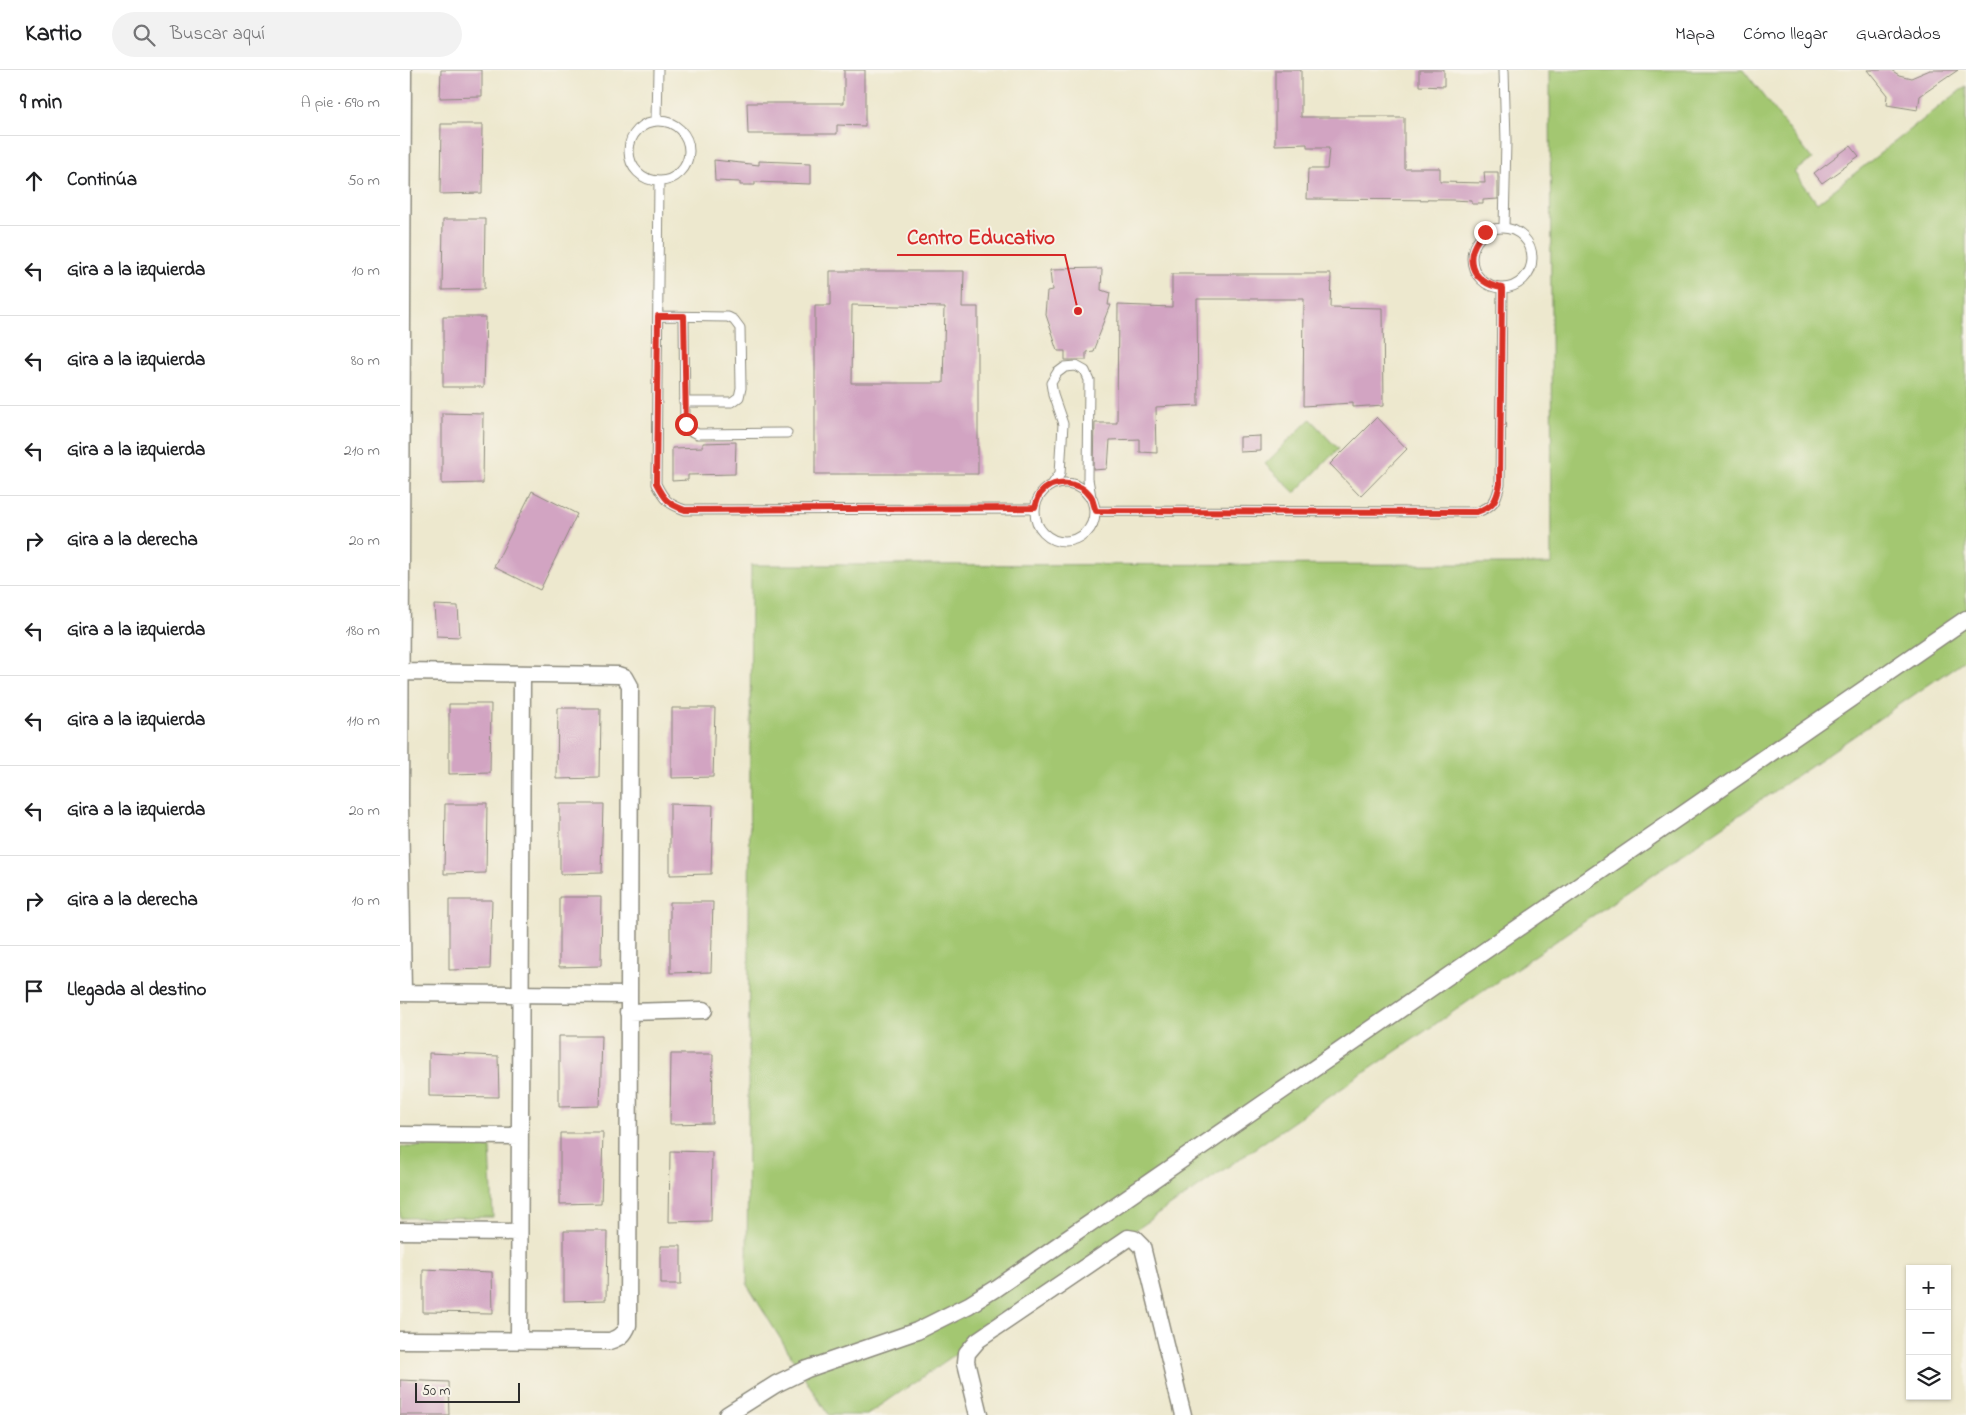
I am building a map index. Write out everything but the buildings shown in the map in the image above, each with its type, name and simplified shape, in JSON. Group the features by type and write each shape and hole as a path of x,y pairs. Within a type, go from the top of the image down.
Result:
{"street":[{"path":"403,70 400,803 402,993 519,994 704,1010"},
{"path":"727,1415 776,1384 808,1369 917,1331 996,1288 1966,619"},
{"path":"400,1340 610,1340 619,1338 625,1333 628,1325 630,686 625,678 619,675 401,672"},
{"path":"519,1340 519,994 522,674"},
{"path":"400,1135 519,1136"},
{"path":"400,1231 519,1232"},
{"path":"979,1415 966,1362 967,1353 978,1340 1128,1238 1134,1239 1142,1247 1183,1415"}],"lane":[{"path":"657,120 658,70"},
{"path":"1504,70 1506,141 1504,227"},
{"path":"657,120 673,124 679,129 684,134 689,150 686,165 675,177 659,181 644,177 633,166 628,152 632,136 642,125 657,120"},
{"path":"659,181 656,484 662,497 671,505 685,510 1035,508"},
{"path":"1504,227 1514,230 1523,236 1529,244 1532,264 1528,274 1521,281 1512,286 1492,287 1477,275 1471,257 1473,247 1478,238 1485,232 1494,228 1504,227"},
{"path":"1096,511 1477,512 1488,508 1496,500 1500,484 1502,288"},
{"path":"658,316 728,317 734,320 740,328 741,388 738,397 732,402 684,402"},
{"path":"684,316 684,402 686,424 690,430 698,434 787,433"},
{"path":"1076,366 1084,371 1089,380 1088,479 1096,511 1092,527 1080,539 1064,543 1048,538 1037,525 1035,508 1040,494 1052,485 1060,473 1063,424 1051,383 1056,373 1065,367 1076,366"},
{"path":"1052,485 1066,482 1081,486 1091,497"}],"green space":[{"path":"1550,70 1743,70 1812,159 1795,172 1817,203 1966,86 1966,659 867,1415 828,1415 747,1285 751,565 1552,564"},
{"path":"1310,419 1338,449 1295,493 1265,464"},
{"path":"400,1147 490,1147 493,1217 400,1218"}],"place":[{"name":"Centro Educativo","path":"1078,311"}],"route":[{"path":"686,424 684,402 684,316 658,316 656,484 662,497 671,505 685,510 1035,508 1040,494 1052,485 1066,482 1081,486 1091,497 1096,511 1477,512 1488,508 1496,500 1500,484 1502,288 1492,287 1484,282 1477,275 1471,257 1473,247 1478,238 1485,232"}]}
